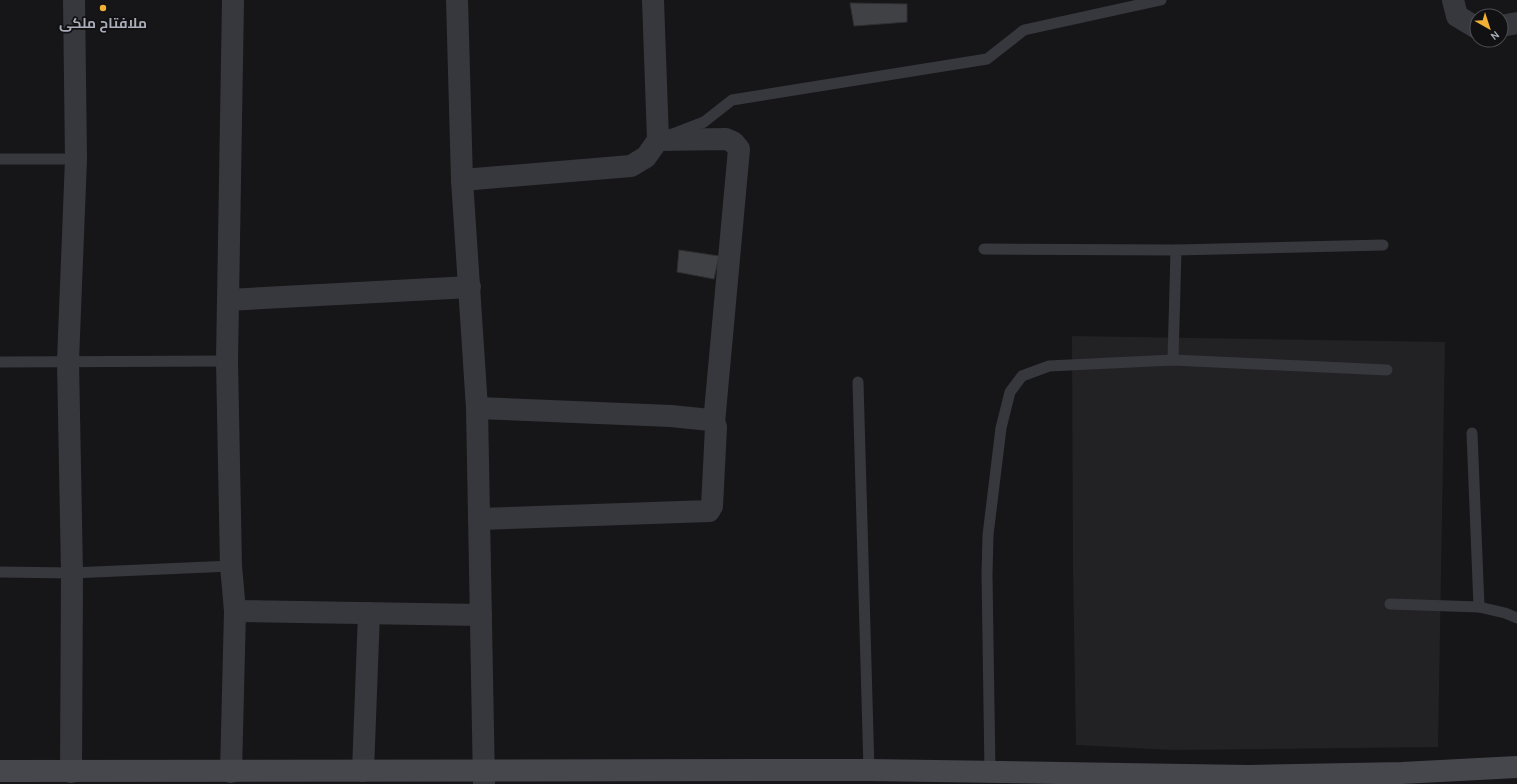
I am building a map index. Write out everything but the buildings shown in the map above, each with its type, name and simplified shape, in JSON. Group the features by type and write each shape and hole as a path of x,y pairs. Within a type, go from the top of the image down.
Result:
{"street":[{"path":"71,772 72,573 68,361 76,159 74,0"},
{"path":"231,772 235,612 231,566 227,361 233,0"},
{"path":"457,0 462,180 477,408 484,777"},
{"path":"462,180 631,166 646,157 658,140 653,0"},
{"path":"1452,0 1457,16 1469,23"},
{"path":"480,519 709,510 712,506 716,427 714,422 739,148 733,142 726,139 658,140"},
{"path":"228,300 470,287"},
{"path":"477,408 671,416 710,420 714,422"},
{"path":"235,612 481,615"},
{"path":"363,771 369,613"},
{"path":"0,771 363,771 484,777 869,770 1326,775 1402,773 1517,766"}],"lane":[{"path":"658,140 704,122 732,100 987,59 1024,30 1161,0"},
{"path":"0,159 76,159"},
{"path":"984,249 1176,250 1383,245"},
{"path":"1173,360 1176,250"},
{"path":"990,772 987,574 988,534 1001,428 1010,392 1022,376 1049,366 1173,360 1387,370"},
{"path":"0,362 227,361"},
{"path":"858,382 869,770"},
{"path":"1472,433 1478,606"},
{"path":"0,572 72,573 231,566"},
{"path":"1390,604 1478,606 1505,613 1517,618"}],"shaded area":[{"path":"1072,336 1445,342 1438,747 1173,750 1076,745 1073,568"}],"place":[{"name":"ملافتاح ملکی","path":"103,8"}]}
